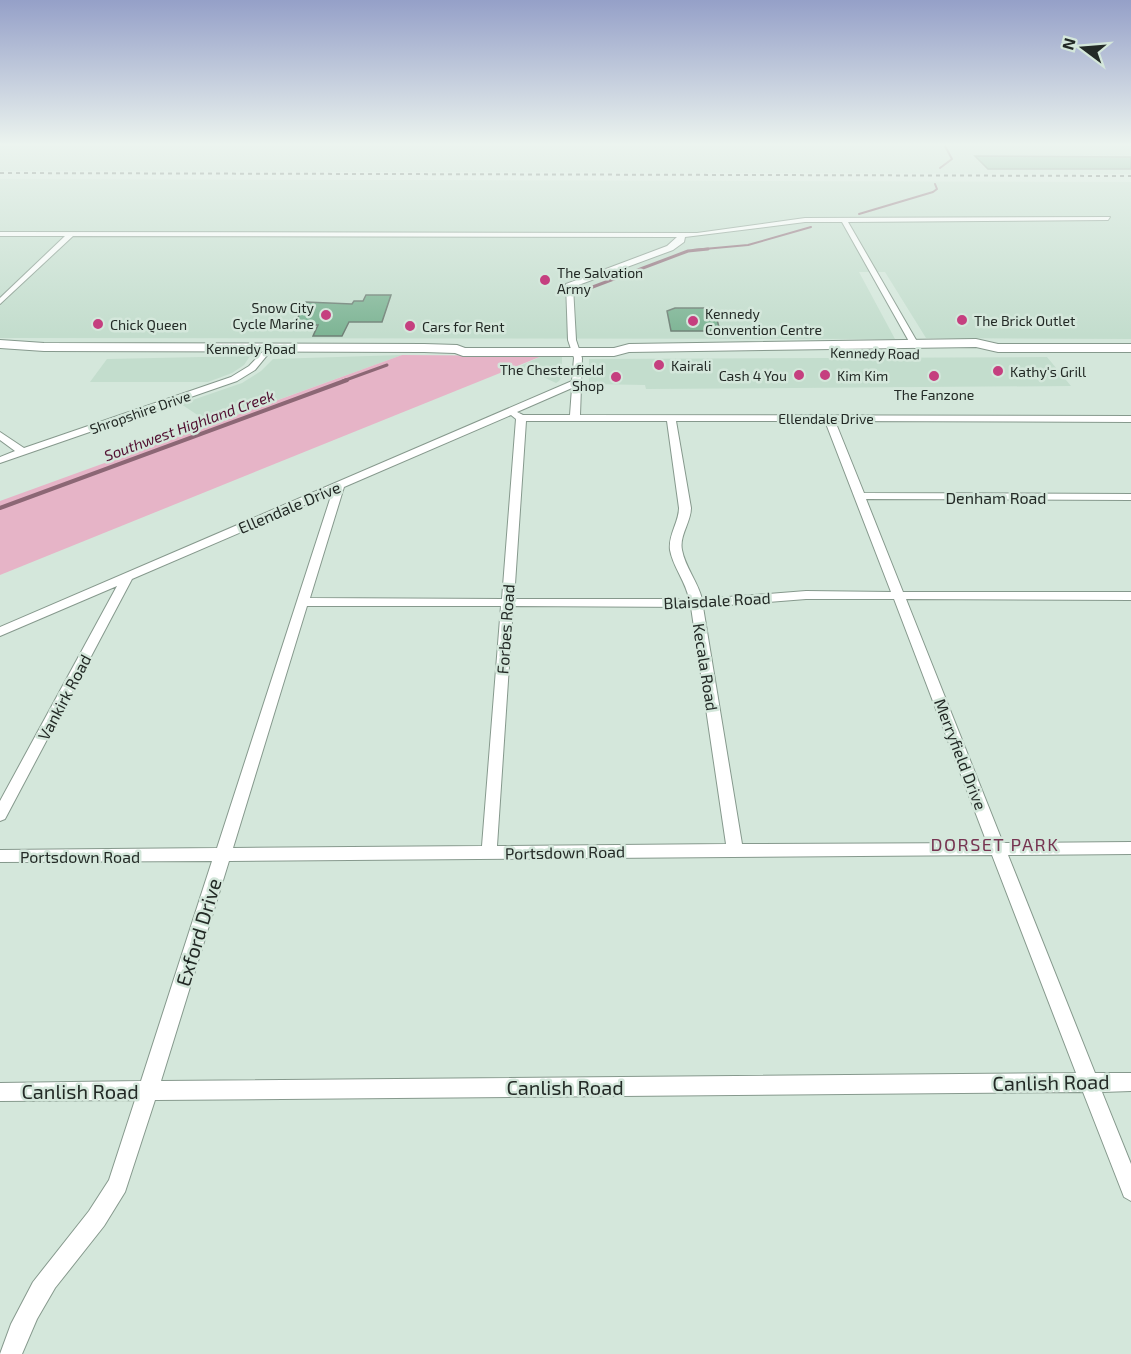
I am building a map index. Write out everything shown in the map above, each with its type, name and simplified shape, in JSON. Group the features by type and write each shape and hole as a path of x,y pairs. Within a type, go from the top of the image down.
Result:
{"main road":[{"name":"Kennedy Road","path":"0,344 44,347 457,349 463,352 574,347 614,352 629,348 753,348 770,352 918,349 983,353 998,348 1130,350"},
{"name":"Kennedy Road","path":"0,351 44,347"}],"street":[{"path":"0,234 681,235 719,234 788,221 1107,218"},
{"path":"844,220 918,349"},
{"path":"0,302 70,235"},
{"path":"575,418 578,382 569,286 670,248 681,240 681,235"},
{"name":"Shropshire Drive","path":"0,460 234,379 252,368 268,348"},
{"name":"Ellendale Drive","path":"0,632 578,382"},
{"path":"510,412 521,417"},
{"name":"Ellendale Drive","path":"521,417 1131,418"},
{"name":"Forbes Road","path":"489,853 521,417"},
{"name":"Kecala Road","path":"671,418 685,516 677,537 676,550 694,590 735,850"},
{"name":"Merryfield Drive","path":"829,418 1131,1190"},
{"path":"0,435 23,452"},
{"name":"Exford Drive","path":"10,1354 24,1321 52,1275 107,1206 118,1185 339,486"},
{"name":"Denham Road","path":"861,496 1131,497"},
{"name":"Vankirk Road","path":"0,815 127,578"},
{"name":"Blaisdale Road","path":"302,602 696,603 794,595 1131,596"},
{"name":"Portsdown Road","path":"0,856 1131,848"},
{"name":"Canlish Road","path":"0,1092 1131,1082"}],"shaded area":[{"path":"0,209 1131,209 1131,339 926,338 885,272 859,272 895,339 0,338"},
{"path":"402,355 211,424 181,404 242,383 261,371 273,359"},
{"path":"402,355 542,356 0,575 0,501"},
{"path":"250,356 244,365 232,373 208,382 90,382 107,359"},
{"path":"542,356 562,357 562,376 556,383 520,366"},
{"path":"1047,357 1071,386 646,389 645,385 589,384 589,359"}],"building":[{"name":"Snow City Cycle Marine","path":"366,295 391,295 382,322 349,322 342,336 313,336 318,325 294,325 306,302 352,304 354,301 363,301"},
{"name":"Kennedy Convention Centre","path":"675,308 714,308 720,331 671,331 667,311"}],"waterway":[{"name":"Southwest Highland Creek","path":"859,214 875,209"},
{"name":"Southwest Highland Creek","path":"693,250 748,245 811,227"},
{"name":"Southwest Highland Creek","path":"590,288 688,251 708,249"},
{"name":"Southwest Highland Creek","path":"343,381 387,365"},
{"name":"Southwest Highland Creek","path":"0,508 347,380"}],"place":[{"name":"The Salvation Army","path":"545,280"},
{"name":"Snow City Cycle Marine","path":"326,315"},
{"name":"The Brick Outlet","path":"962,320"},
{"name":"Kennedy Convention Centre","path":"693,321"},
{"name":"Chick Queen","path":"98,324"},
{"name":"Cars for Rent","path":"410,326"},
{"name":"Kairali","path":"659,365"},
{"name":"Kathy's Grill","path":"998,371"},
{"name":"Cash 4 You","path":"799,375"},
{"name":"Kim Kim","path":"825,375"},
{"name":"The Fanzone","path":"934,376"},
{"name":"The Chesterfield Shop","path":"616,377"}],"district":[{"name":"DORSET PARK","path":"995,844"}]}
